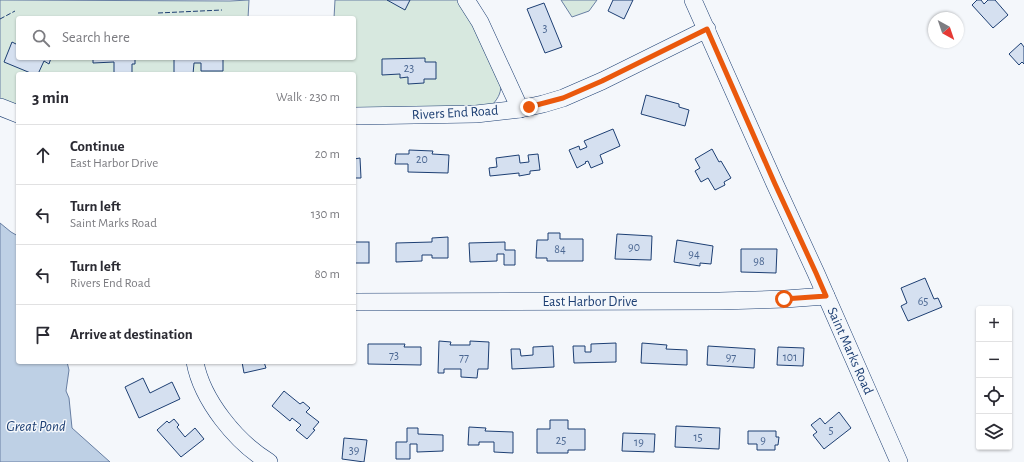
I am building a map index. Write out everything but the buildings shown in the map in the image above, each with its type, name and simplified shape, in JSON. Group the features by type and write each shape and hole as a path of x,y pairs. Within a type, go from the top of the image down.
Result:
{"street":[{"path":"466,0 480,22 520,109"},
{"name":"Saint Marks Road","path":"693,0 899,462"},
{"name":"Rivers End Road","path":"356,116 476,114 520,109 543,104 563,98 602,81 707,29"},
{"path":"0,108 16,113"},
{"name":"East Harbor Drive","path":"356,302 720,301 826,296"},
{"path":"195,364 197,372 206,393 223,420 248,446 259,456 269,462"}],"shaded area":[{"path":"0,0 249,0 248,16 16,16 16,60 356,60 356,16 334,16 335,0 458,0 474,28 501,85 497,99 491,106 356,108 356,72 16,72 16,107 0,101"},
{"path":"561,0 597,0 589,11 572,17"}],"water":[{"name":"Great Pond","path":"0,223 16,235 16,364 68,364 69,370 66,391 69,398 72,428 110,462 0,462"}],"fence":[{"path":"158,13 222,10"},
{"path":"0,19 15,11"}],"route":[{"path":"529,107 563,98 602,81 707,29 826,296 784,299"}]}
